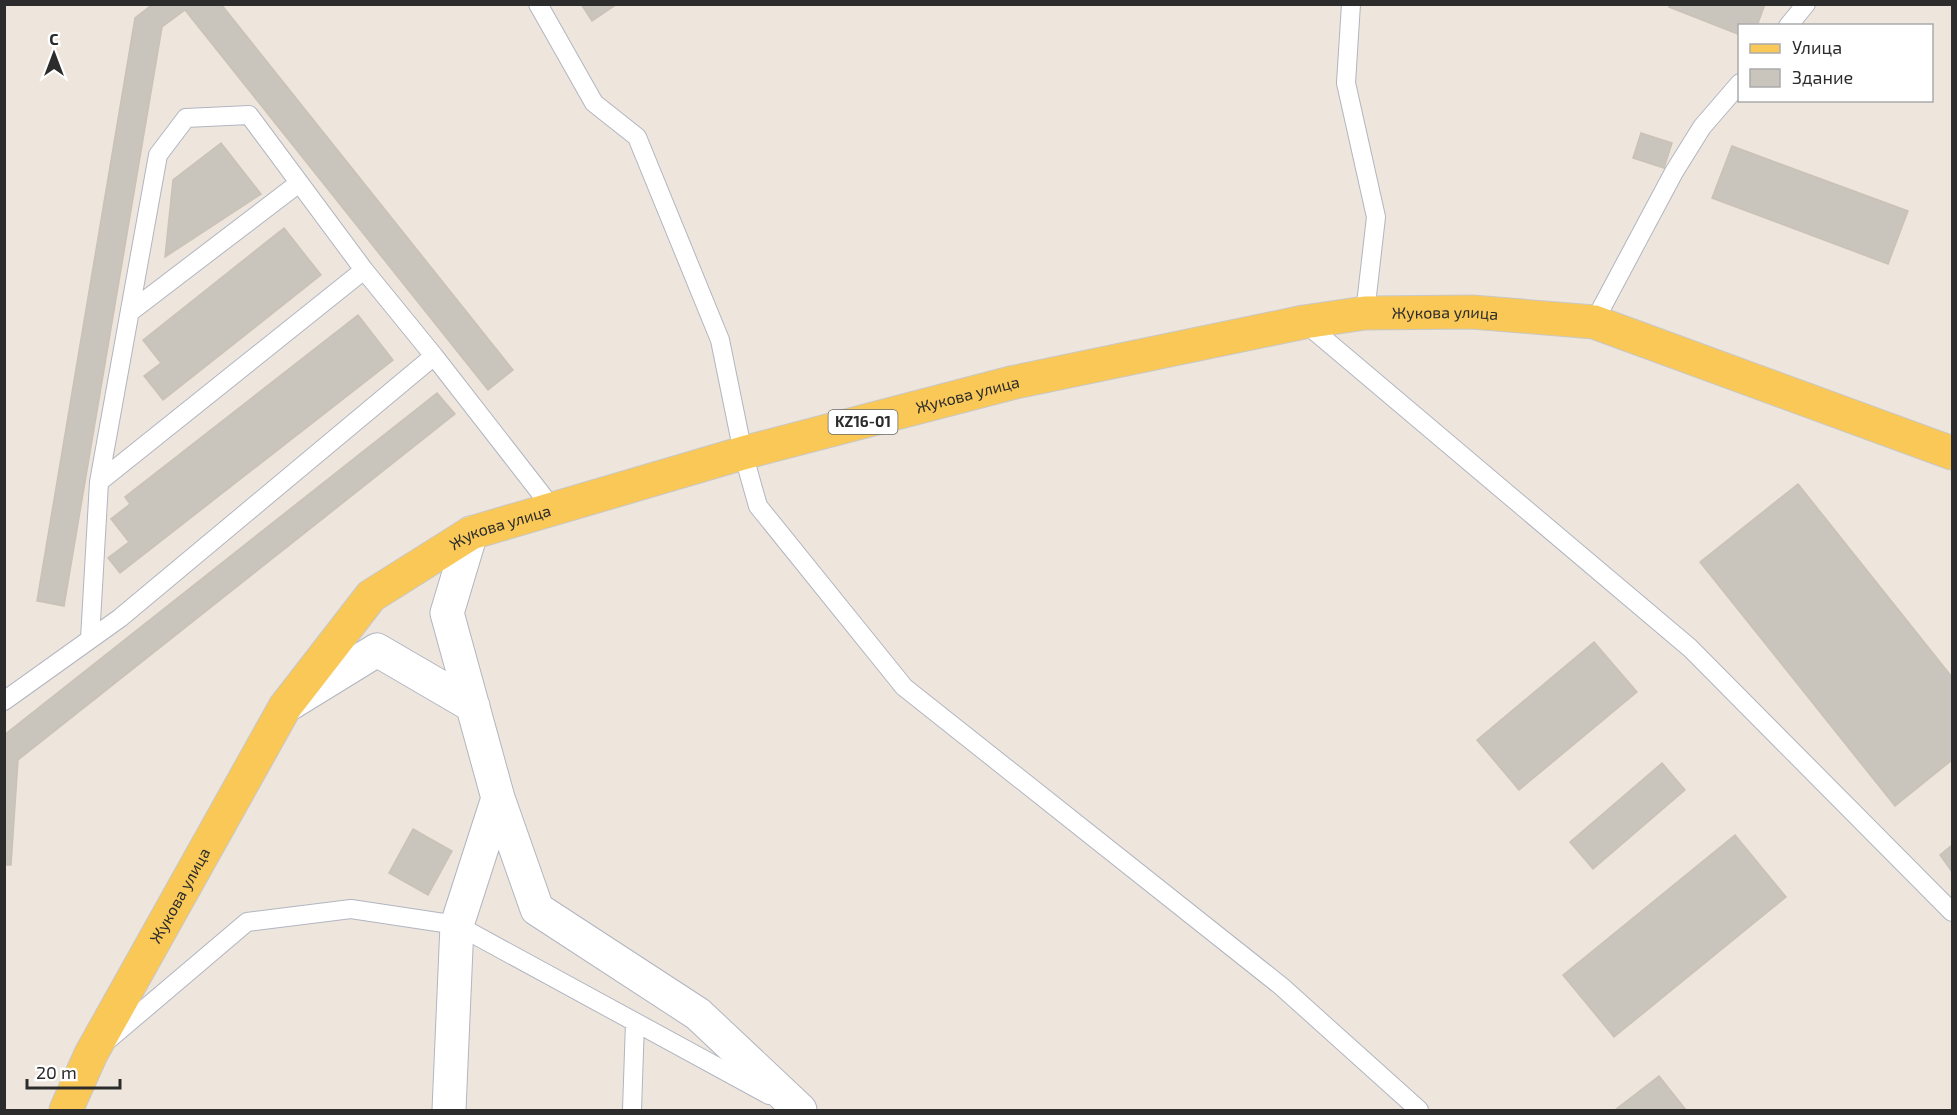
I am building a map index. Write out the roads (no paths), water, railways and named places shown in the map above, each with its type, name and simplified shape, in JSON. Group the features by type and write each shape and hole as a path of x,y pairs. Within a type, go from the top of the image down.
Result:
{"main road":[{"name":"Жукова улица","path":"66,1110 91,1054 285,707 370,596 471,533 743,453 1011,383 1304,322 1365,313 1472,312 1594,322 1953,453"}],"street":[{"path":"471,533 447,613 498,798 537,909 698,1014 799,1110"},
{"path":"285,707 377,650 473,706"},
{"path":"449,1110 457,925 498,798"}],"lane":[{"path":"538,4 594,103 638,136 720,340 743,453 758,506 904,687 1281,986 1419,1110"},
{"path":"1351,4 1346,83 1376,218 1365,313"},
{"path":"1790,24 1806,4"},
{"path":"1594,322 1674,172 1702,127 1738,85"},
{"path":"90,639 99,482 158,155 186,118 249,115 364,270 553,509"},
{"path":"130,312 299,183"},
{"path":"99,482 364,270"},
{"path":"1304,322 1690,648 1953,912"},
{"path":"4,700 120,618 434,356"},
{"path":"91,1054 247,922 351,909 457,925 799,1110"},
{"path":"632,1110 635,1022"}]}
